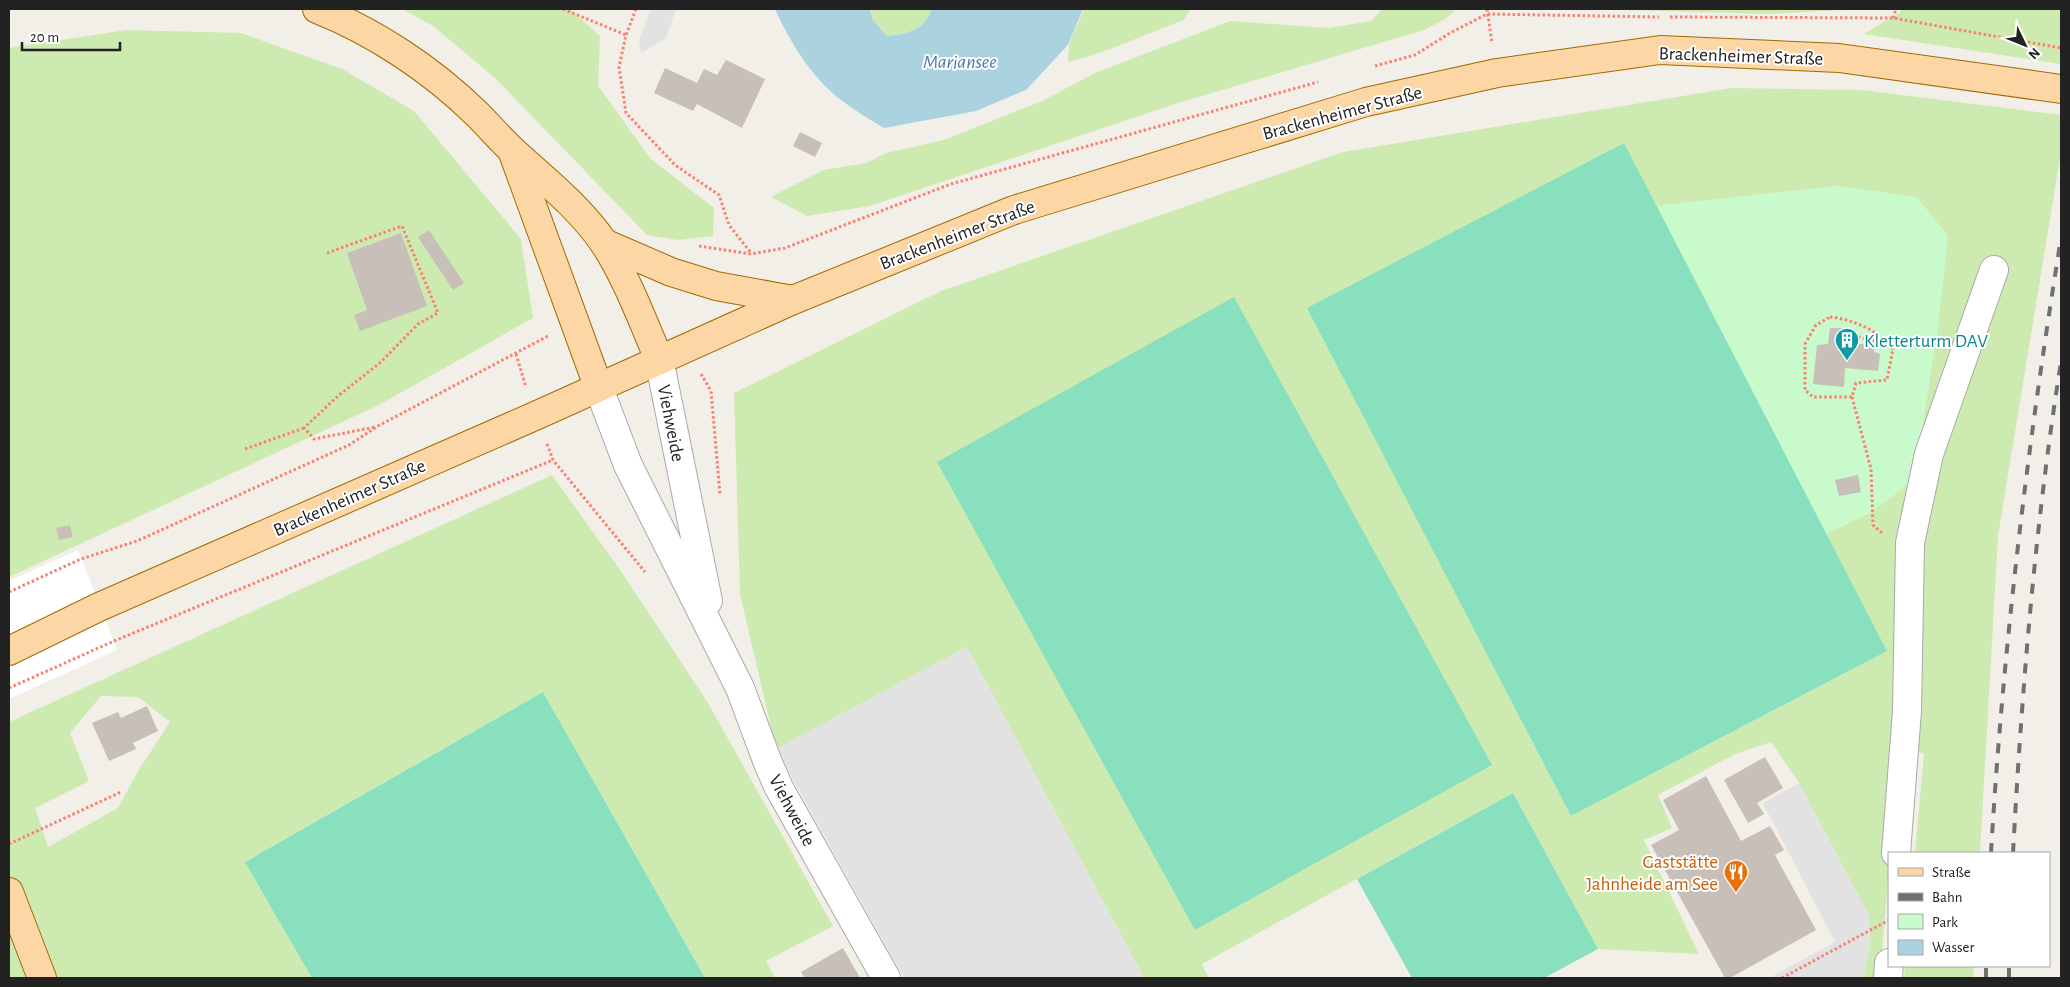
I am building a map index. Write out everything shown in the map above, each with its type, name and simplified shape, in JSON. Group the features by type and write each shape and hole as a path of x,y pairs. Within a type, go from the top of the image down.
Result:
{"main road":[{"path":"317,9 337,17 382,42 431,75 476,113 512,150 563,195 604,243 634,301 659,359"},
{"name":"Brackenheimer Straße","path":"9,651 99,607 793,300 1014,210 1366,102 1497,73 1660,50 1839,58 2061,89"},
{"path":"512,150 598,386"},
{"path":"604,243 671,272 716,286 793,300"},
{"path":"9,892 42,978"}],"street":[{"path":"1896,852 1907,711 1910,543 1929,454 1994,270"},
{"name":"Viehweide","path":"659,359 714,635"},
{"name":"Viehweide","path":"598,386 628,464 740,688 768,764 779,788 886,978"}],"path":[{"path":"562,9 626,35"},
{"path":"636,9 626,35 619,67 626,113 675,165 719,195 729,225 751,254"},
{"path":"1893,18 1896,9"},
{"path":"1368,68 1415,55 1450,33 1487,14"},
{"path":"671,272 682,248 689,245 751,254 785,248 952,184 1321,81"},
{"path":"245,449 304,428 338,396 381,362 418,324 438,313 402,226 327,253"},
{"path":"1852,397 1813,396 1805,390 1805,344 1816,325 1830,318 1849,319 1885,337 1893,349 1887,380 1856,383 1852,397 1871,469 1873,511"},
{"path":"9,592 81,559 137,541 349,444 378,426 574,322"},
{"path":"1846,343 1853,336 1879,342 1893,349"},
{"path":"304,428 314,439 378,426"},
{"path":"9,688 114,641 553,460"},
{"path":"9,844 121,792"},
{"path":"1782,978 1888,921"}],"green space":[{"path":"402,9 570,9 600,36 598,86 651,159 714,208 713,236 678,240 647,235 495,78 433,26"},
{"path":"870,9 931,9 925,22 914,30 887,36 873,20"},
{"path":"1084,9 1190,9 1184,20 1112,48 1068,62 1069,44"},
{"path":"1382,9 1457,9 1445,19 1424,30 1175,104 870,206 807,216 771,197 823,170 866,163 886,153 944,140 1042,101 1095,73 1230,21 1329,28 1371,21"},
{"path":"1590,9 1864,9 1769,14"},
{"path":"1902,9 2061,9 2061,64 1864,34 1899,13"},
{"path":"126,30 241,33 342,69 414,111 521,239 533,318 379,405 9,577 9,48"},
{"path":"1731,88 1862,90 2061,115 2061,152 1998,536 1980,852 1915,852 1924,754 1899,745 1890,852 1888,852 1888,880 1880,978 1863,978 1870,946 1869,916 1799,783 1771,742 1735,754 1658,795 1672,828 1644,840 1699,954 1598,949 1513,793 1202,964 1209,978 1144,978 967,647 776,749 740,594 734,393 941,291 1343,152","holes":["1624,143 1656,206 1838,186 1873,511 1826,534 1887,651 1571,816 1308,308"]},
{"path":"1624,143 1887,651 1571,816 1307,308"},
{"path":"1838,186 1917,197 1948,236 1938,328 1914,480 1873,511 1826,534 1656,206"},
{"path":"1234,297 1492,765 1195,930 937,462"},
{"path":"552,475 621,571 708,703 833,926 766,961 775,978 705,978 543,692 246,861 312,978 9,978 9,722","holes":["101,696 138,697 170,722 138,771 118,808 48,847 35,808 89,781 70,733"]},
{"path":"543,692 705,978 312,978 245,862"},
{"path":"1513,793 1598,949 1544,978 1412,978 1357,879"},
{"path":"1905,967 1974,967 1973,978 1904,978"}],"shaded area":[{"path":"651,9 676,9 666,38 641,53 639,40"},
{"path":"967,647 1144,978 904,978 776,749"},
{"path":"1799,783 1869,916 1870,946 1863,978 1769,978 1835,942 1763,803"}],"water":[{"name":"Mariansee","path":"775,9 870,9 873,20 887,36 914,30 925,22 931,9 1083,9 1068,45 1026,90 976,111 884,128 846,104 820,81 802,58 787,34"}],"pier":[{"path":"78,550 117,650 9,699 9,581"}],"building":[{"path":"726,60 765,79 742,128 697,104 693,111 654,93 665,68 697,83 704,69 717,75"},
{"path":"800,132 822,143 815,157 793,146"},
{"path":"429,230 464,283 453,290 418,237"},
{"path":"401,233 427,306 360,331 354,315 367,310 347,253"},
{"name":"Kletterturm DAV","path":"1830,328 1847,328 1846,343 1875,345 1874,352 1880,354 1878,371 1845,368 1844,387 1813,384 1817,345 1828,344"},
{"path":"1858,475 1861,492 1839,496 1835,480"},
{"path":"70,525 73,537 59,540 56,528"},
{"path":"147,706 158,731 133,743 136,749 109,761 92,723 118,712 121,718"},
{"path":"1765,757 1783,788 1757,803 1764,814 1748,823 1724,780"},
{"name":"Gaststätte Jahnheide am See","path":"1706,776 1741,841 1770,826 1784,850 1775,855 1816,930 1730,978 1725,978 1651,845 1679,830 1663,800"},
{"path":"843,948 860,978 805,978 801,972"}],"railway":[{"path":"1991,852 2002,699 2018,545 2038,391 2061,238"},
{"path":"2013,852 2021,730 2037,545 2061,362"},
{"path":"1986,967 1986,978"},
{"path":"2009,967 2009,978"}],"place":[{"name":"Kletterturm DAV","path":"1847,361"},
{"name":"Gaststätte Jahnheide am See","path":"1736,893"}]}
